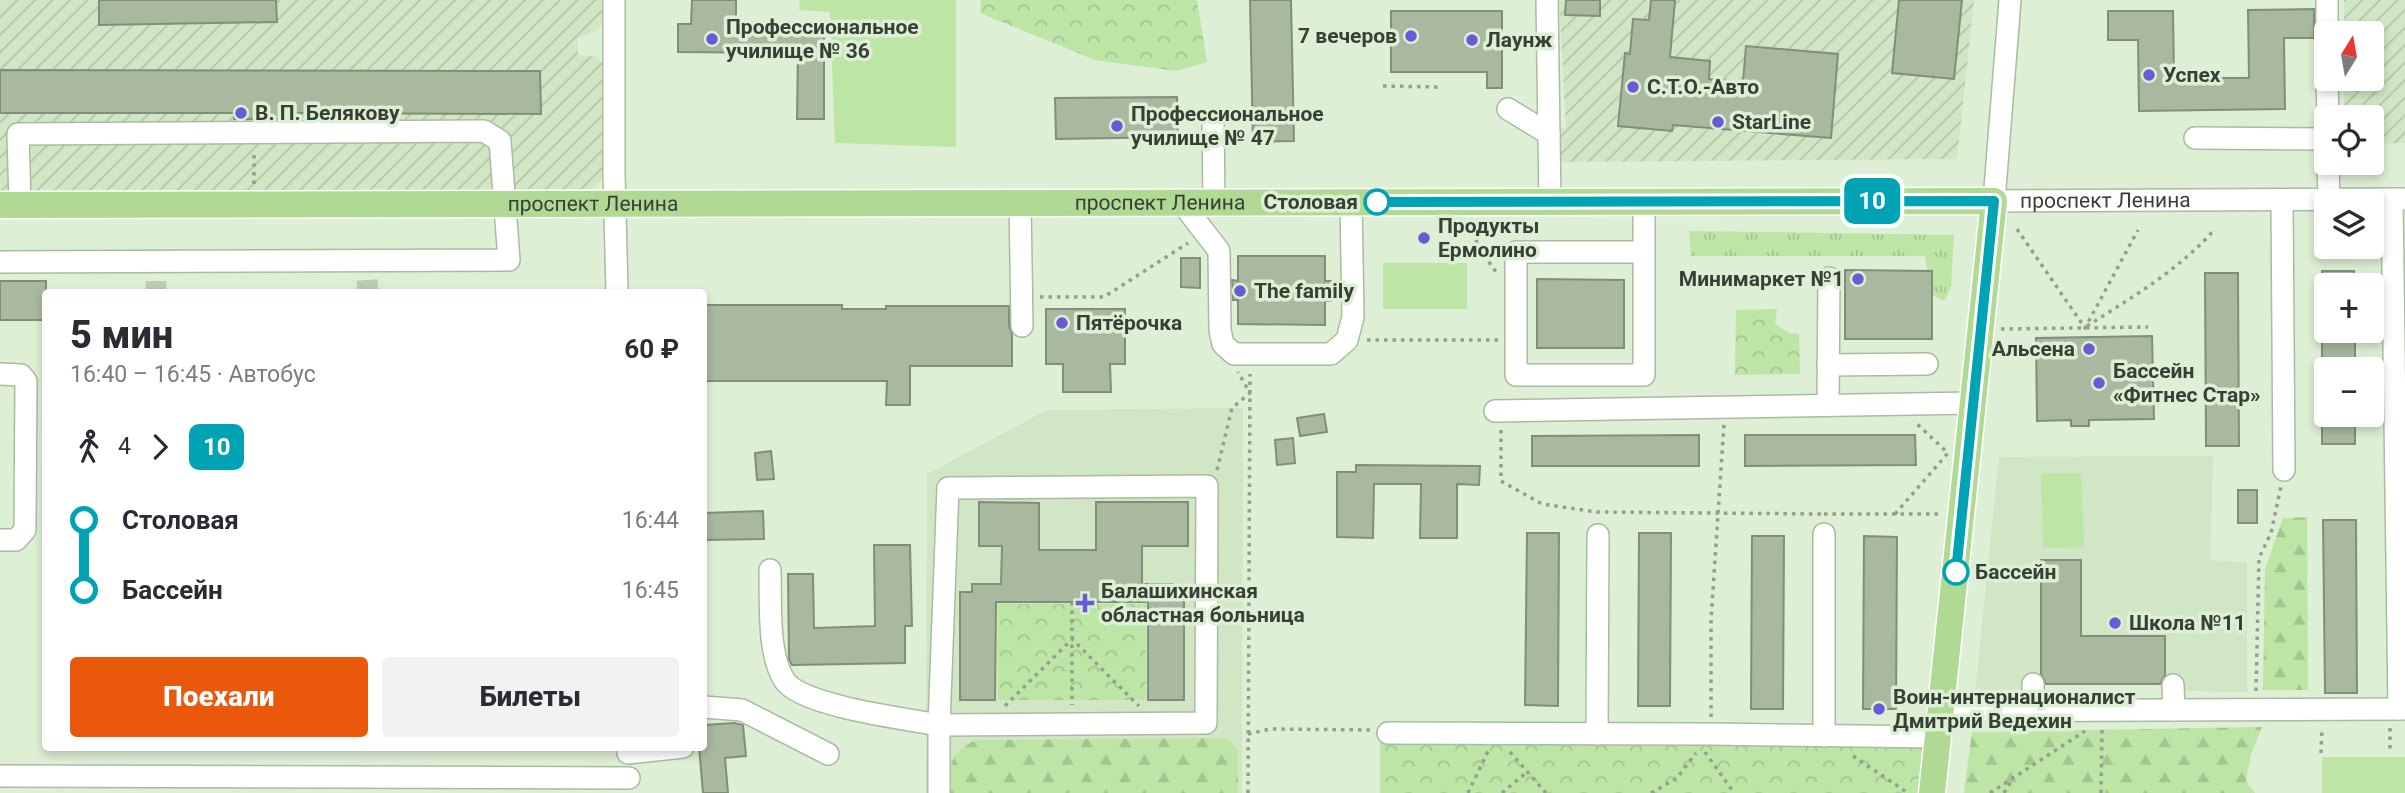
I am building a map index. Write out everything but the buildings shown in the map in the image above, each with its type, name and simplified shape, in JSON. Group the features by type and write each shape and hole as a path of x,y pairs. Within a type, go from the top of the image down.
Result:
{"main road":[{"name":"проспект Ленина","path":"10,204 1994,201"},
{"path":"1932,793 1994,201"}],"street":[{"path":"614,0 617,289"},
{"path":"1547,0 1549,202"},
{"path":"1994,201 2010,0"},
{"path":"2327,0 2327,21"},
{"path":"1508,109 1549,134"},
{"path":"1213,120 1214,202"},
{"path":"0,262 155,271 367,271 509,260 500,141 484,131 18,134 10,204"},
{"path":"2195,138 2314,139"},
{"path":"2282,200 2284,470"},
{"name":"проспект Ленина","path":"1994,201 2314,200"},
{"path":"1388,733 1824,736 2033,711 2402,709 2398,200"},
{"path":"1182,203 1219,251 1220,330 1223,344 1234,355 1331,354 1347,340 1353,317 1351,202"},
{"path":"1644,202 1644,252 1644,375 1516,375 1516,252 1644,252"},
{"path":"1020,203 1022,327"},
{"path":"1828,405 1829,278"},
{"path":"1828,365 1927,364"},
{"path":"0,374 21,374 26,381 25,530 16,540 0,540"},
{"path":"1495,411 1973,403"},
{"path":"770,570 777,662 785,682 797,693 832,704 939,725 1206,723 1208,486 948,488 939,725 939,793"},
{"path":"1823,524 1824,736"},
{"path":"1597,734 1598,535"},
{"path":"2033,684 2033,711"},
{"path":"2173,685 2174,710"},
{"path":"707,707 741,710 828,754"},
{"path":"0,776 629,785 628,751"}],"path":[{"path":"1383,86 1437,87"},
{"path":"2017,229 2085,328"},
{"path":"2085,328 2138,230"},
{"path":"2085,328 2153,283 2203,243 2214,230"},
{"path":"1022,297 1104,297 1205,233"},
{"path":"2008,329 2148,327"},
{"path":"1347,340 1500,340"},
{"path":"1248,793 1250,354"},
{"path":"1208,486 1220,465 1232,408 1250,393"},
{"path":"1895,514 1948,453 1897,404"},
{"path":"1711,734 1711,620 1726,407"},
{"path":"2256,700 2259,558 2271,533 2284,470"},
{"path":"1501,481 1542,504 1597,512 1717,513 1823,524 1895,514 1941,514"},
{"path":"1072,602 1072,724"},
{"path":"1072,639 1157,724"},
{"path":"986,724 1072,639"},
{"path":"2321,753 2322,709"},
{"path":"2101,793 2102,720"},
{"path":"1990,793 2091,727"},
{"path":"1248,734 1270,729 1365,729 1388,733"},
{"path":"1468,793 1496,734 1546,793"},
{"path":"1651,793 1677,778 1702,747 1734,793"},
{"path":"1851,755 1908,793"},
{"path":"1502,793 1527,771"},
{"path":"2004,793 2014,776"}],"shaded area":[{"path":"0,0 606,0 606,19 598,30 577,39 578,55 598,57 606,70 606,161 601,181 586,193 0,197"},
{"path":"1559,0 1974,0 1957,159 1558,162 1556,129 1566,128"},
{"path":"2344,0 2405,0 2405,143 2384,144 2384,105 2344,105 2344,91 2384,91 2384,21 2344,21"},
{"name":"Балашихинская областная больница","path":"1243,408 1242,793 926,793 927,474 1047,410"},
{"name":"Школа №11","path":"2213,456 2210,560 2247,562 2247,692 2182,691 2181,685 2026,684 2025,694 1975,694 1999,457"}],"green space":[{"path":"800,0 956,0 956,147 835,143 830,12 799,10"},
{"path":"981,0 1197,0 1207,62 1176,71 1095,60 980,13"},
{"path":"1689,231 1954,235 1951,288 1944,301 1932,295 1925,256 1691,256"},
{"path":"1383,263 1467,263 1467,309 1383,309"},
{"path":"1777,309 1775,324 1789,333 1799,334 1800,374 1735,375 1736,310"},
{"path":"2081,473 2084,547 2043,548 2041,474"},
{"path":"2307,517 2308,690 2263,690 2265,569 2283,518"},
{"path":"998,604 1146,604 1146,700 998,700"},
{"path":"2262,727 2251,754 2246,781 2255,793 1964,793 1972,732"},
{"path":"1220,738 1231,742 1238,751 1238,793 950,793 952,761 960,750 975,740"},
{"path":"1380,742 1925,744 1919,793 1380,793"},
{"path":"2322,757 2405,757 2405,793 2322,793"}],"tunnel":[{"path":"367,280 368,289"},
{"path":"156,281 156,289"}],"bus line":[{"name":"10","path":"1377,202 1994,201 1956,572"}],"place":[{"name":"7 вечеров","path":"1411,36"},
{"name":"Профессиональное училище № 36","path":"712,39"},
{"name":"Лаунж","path":"1472,40"},
{"name":"Успех","path":"2149,75"},
{"name":"С.Т.О.-Авто","path":"1633,87"},
{"name":"В. П. Белякову","path":"241,113"},
{"name":"StarLine","path":"1718,122"},
{"name":"Профессиональное училище № 47","path":"1117,126"},
{"name":"Столовая","path":"1377,202"},
{"name":"Продукты Ермолино","path":"1424,238"},
{"name":"Минимаркет №1","path":"1858,279"},
{"name":"The family","path":"1240,291"},
{"name":"Пятёрочка","path":"1062,323"},
{"name":"Альсена","path":"2089,349"},
{"name":"Бассейн «Фитнес Стар»","path":"2099,383"},
{"name":"Бассейн","path":"1956,572"},
{"name":"Балашихинская областная больница","path":"1085,603"},
{"name":"Школа №11","path":"2115,623"},
{"name":"Воин-интернационалист Дмитрий Ведехин","path":"1879,709"}]}
